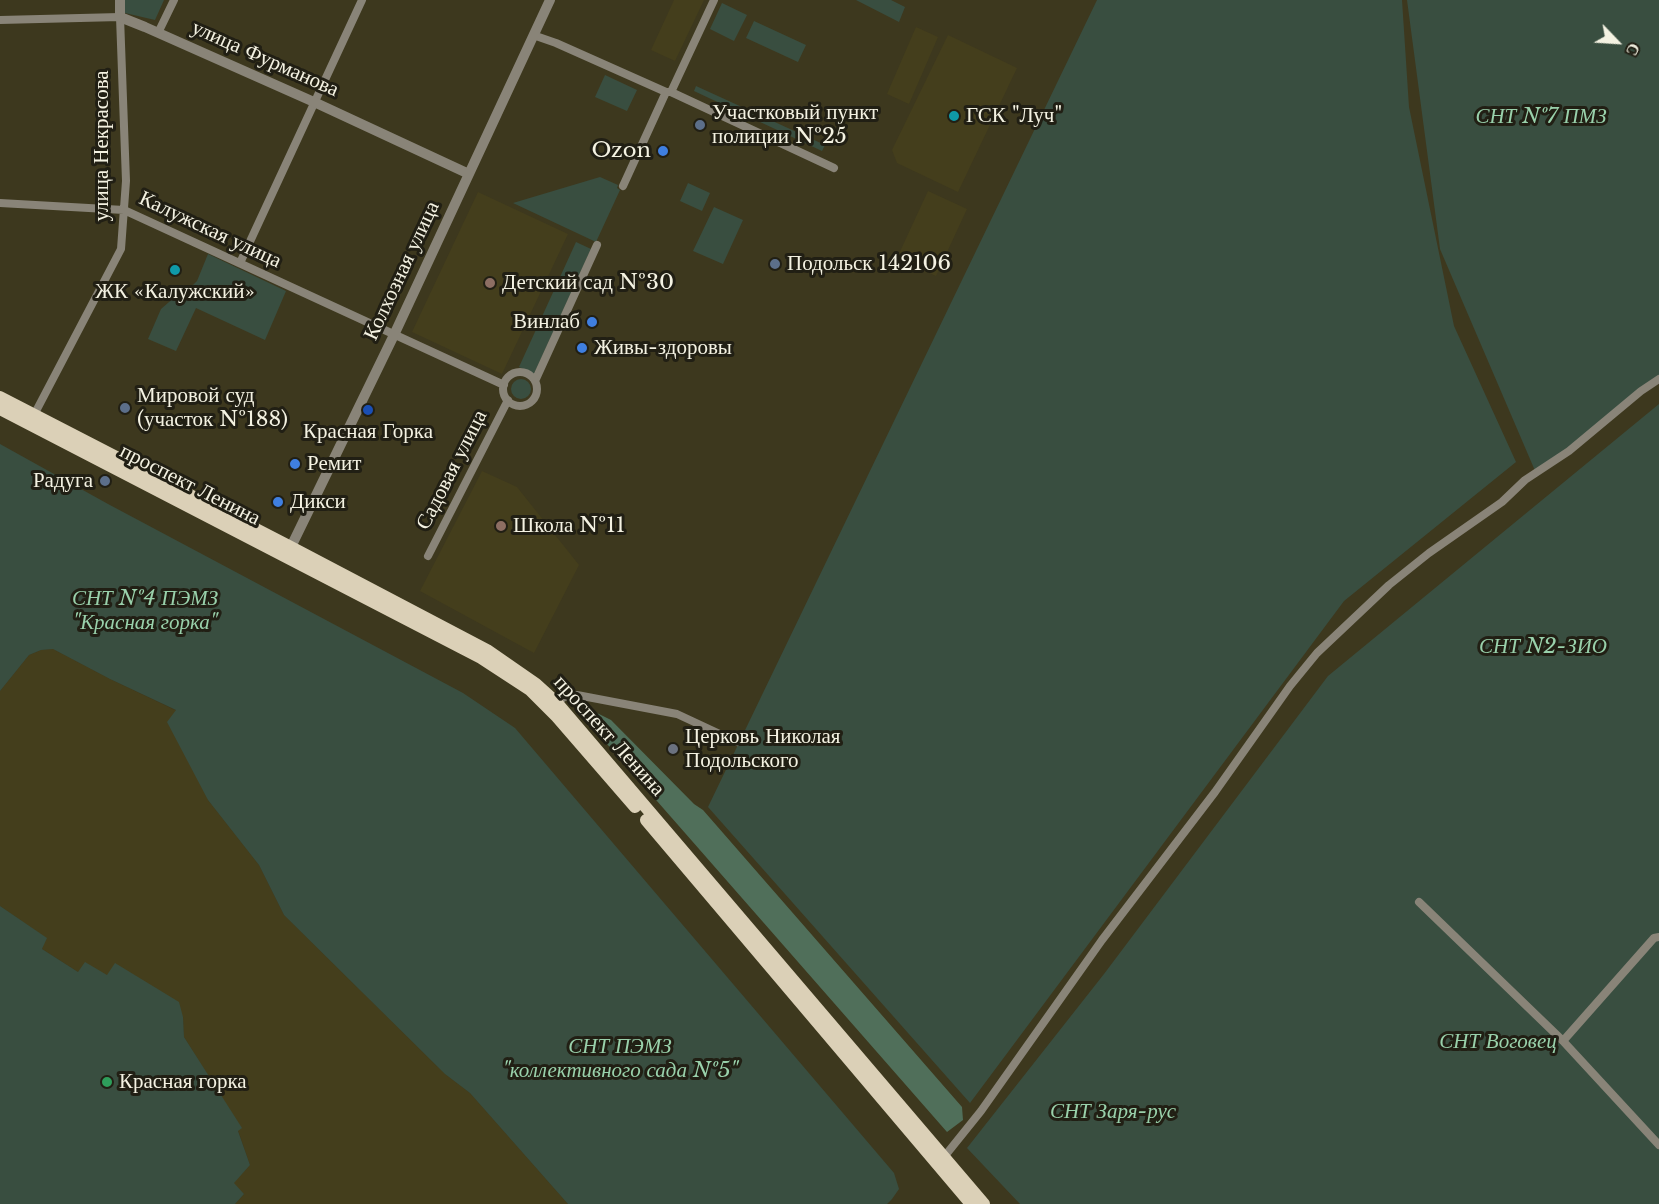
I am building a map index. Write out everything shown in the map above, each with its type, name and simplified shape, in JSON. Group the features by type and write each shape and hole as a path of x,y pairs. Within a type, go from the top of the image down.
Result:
{"main road":[{"name":"проспект Ленина","path":"0,398 289,552 481,658 534,695 557,717 948,1169"},
{"name":"проспект Ленина","path":"0,409 487,650 536,684 557,703 944,1158 948,1169"},
{"path":"948,1169 971,1204"},
{"path":"948,1169 984,1204"}],"street":[{"name":"улица Некрасова","path":"34,415 121,249 126,181 120,0"},
{"path":"158,33 174,0"},
{"path":"240,263 362,0"},
{"name":"Колхозная улица","path":"289,552 394,335 550,0"},
{"path":"623,186 714,0"},
{"name":"улица Фурманова","path":"0,20 120,18 314,102 469,174"},
{"path":"533,35 669,92 834,168"},
{"name":"Калужская улица","path":"0,202 124,210 504,385"},
{"path":"534,381 597,246"},
{"path":"516,373 526,374 534,381 537,391 532,401 517,406 508,400 504,385 516,373"},
{"path":"944,1158 987,1102 1102,940 1215,792 1290,686 1317,653 1389,585 1502,502 1525,480 1569,451 1641,391 1659,379"},
{"name":"Садовая улица","path":"428,556 508,400"},
{"path":"557,703 564,697 577,695 677,714 737,742"},
{"path":"1419,902 1563,1041 1659,1145"},
{"path":"1563,1041 1654,938 1659,937"}],"shaded area":[{"path":"674,0 704,0 675,61 651,50"},
{"path":"916,27 938,37 909,104 887,94"},
{"path":"948,35 1017,68 958,192 897,163 892,150"},
{"path":"928,191 967,209 936,276 897,258"},
{"name":"Детский сад №30","path":"478,192 568,234 502,374 412,332"},
{"name":"Школа №11","path":"482,471 517,487 579,565 534,653 420,591"},
{"path":"53,649 177,711 208,800 259,865 284,915 445,1074 470,1093 568,1204 235,1204 244,1194 233,1183 250,1165 238,1130 241,1128 184,1037 183,1017 107,975 78,972 42,949 46,938 0,906 0,691 29,655 41,650"}],"green space":[{"path":"125,0 164,0 155,20 125,13"},
{"path":"856,0 891,0 905,7 899,22"},
{"path":"1097,0 1402,0 1409,107 1454,326 1516,462 1344,601 970,1103 708,807"},
{"name":"СНТ №7 ПМЗ","path":"1407,0 1659,0 1659,382 1536,473 1440,249"},
{"path":"722,3 747,15 734,41 710,29"},
{"path":"754,21 806,45 798,62 746,38"},
{"path":"605,75 637,90 627,111 595,97"},
{"path":"696,86 825,145 822,151 694,91"},
{"path":"600,177 618,185 617,188 620,190 596,242 513,203"},
{"path":"688,183 710,193 702,211 680,201"},
{"path":"714,207 743,220 723,264 693,251"},
{"path":"576,242 591,249 534,374 519,367"},
{"path":"208,254 286,291 265,340 196,308 176,351 148,339 161,309 176,296 181,297 197,281"},
{"path":"521,379 528,382 531,389 528,396 521,399 514,396 511,389 514,382"},
{"path":"1659,404 1659,1204 1020,1204 967,1148 1104,974 1328,676"},
{"path":"0,444 463,693 515,728 894,1173 899,1189 892,1199 887,1204 568,1204 470,1093 445,1074 284,915 259,865 208,800 167,722 176,710 53,649 41,650 29,655 0,691"},
{"path":"589,709 611,720 694,804 703,810 962,1107 963,1120 947,1132 579,712"},
{"name":"Красная горка","path":"0,906 47,938 42,949 78,972 85,962 107,975 115,963 179,1002 183,1017 184,1037 242,1128 238,1131 250,1165 234,1183 244,1194 235,1204 0,1204"}],"place":[{"name":"ГСК \"Луч\"","path":"954,116"},
{"name":"Участковый пункт полиции №25","path":"700,125"},
{"name":"Ozon","path":"663,151"},
{"name":"Подольск 142106","path":"775,264"},
{"name":"ЖК «Калужский»","path":"175,270"},
{"name":"Детский сад №30","path":"490,283"},
{"name":"Винлаб","path":"592,322"},
{"name":"Живы-здоровы","path":"582,348"},
{"name":"Мировой суд (участок №188)","path":"125,408"},
{"name":"Красная Горка","path":"368,410"},
{"name":"Ремит","path":"295,464"},
{"name":"Радуга","path":"105,481"},
{"name":"Дикси","path":"278,502"},
{"name":"Школа №11","path":"501,526"},
{"name":"Церковь Николая Подольского","path":"673,749"},
{"name":"Красная горка","path":"107,1082"}],"park label":[{"name":"СНТ №4 ПЭМЗ \"Красная горка\"","path":"145,611"},
{"name":"СНТ N2-ЗИО","path":"1543,647"},
{"name":"СНТ Воговец","path":"1498,1042"},
{"name":"СНТ ПЭМЗ \"коллективного сада №5\"","path":"620,1059"},
{"name":"СНТ Заря-рус","path":"1113,1112"}]}
